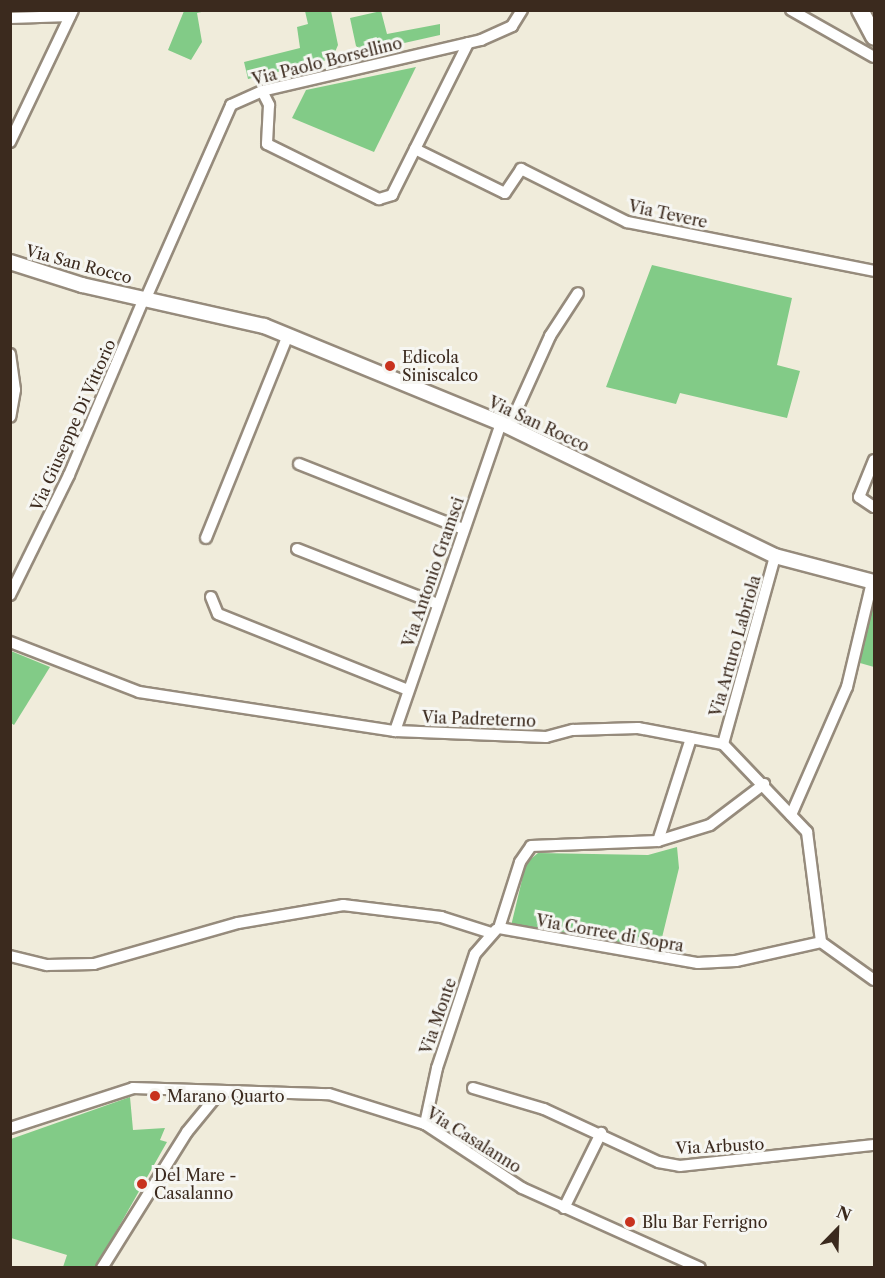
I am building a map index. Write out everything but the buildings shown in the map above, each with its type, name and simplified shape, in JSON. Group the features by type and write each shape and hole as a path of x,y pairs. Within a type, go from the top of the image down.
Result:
{"main road":[{"path":"860,10 874,36"}],"street":[{"name":"Via Paolo Borsellino","path":"145,298 222,120 231,105 262,92 468,43 512,26 522,10"},
{"path":"791,10 874,57"},
{"path":"10,18 72,13"},
{"path":"10,142 72,13"},
{"path":"262,92 269,105 267,144 367,196 392,195 468,43"},
{"name":"Via Tevere","path":"415,149 505,193 521,169 627,222 874,271"},
{"name":"Via San Rocco","path":"10,262 82,285 145,298 288,335 505,425 775,556 873,582"},
{"name":"Via Antonio Gramsci","path":"395,731 463,529 505,425 550,336 578,292"},
{"name":"Via Giuseppe Di Vittorio","path":"10,595 69,476 145,298"},
{"path":"206,538 288,335"},
{"path":"10,354 15,390 10,417"},
{"path":"874,460 859,497 874,507"},
{"path":"299,464 463,529"},
{"path":"297,549 437,604"},
{"name":"Via Arturo Labriola","path":"723,744 775,556"},
{"path":"791,815 847,687 873,582"},
{"path":"211,597 218,614 408,690"},
{"name":"Via Padreterno","path":"10,642 139,692 395,731 546,737 573,730 638,728 723,744"},
{"path":"658,841 691,738"},
{"path":"723,744 764,784 807,832 814,854 821,942 874,980"},
{"path":"495,931 520,862 531,846 658,841 710,825 764,784"},
{"name":"Via Corree di Sopra","path":"10,956 46,965 94,964 238,923 343,905 441,917 495,931 698,963 736,961 821,942"},
{"name":"Via Monte","path":"425,1124 449,1027 475,954 495,931"},
{"name":"Via Casalanno","path":"10,1128 133,1088 168,1086 219,1094 329,1094 425,1124 522,1188 700,1268"},
{"name":"Via Arbusto","path":"473,1088 601,1133 658,1162 680,1166 874,1145"},
{"path":"102,1268 187,1132 219,1094"},
{"path":"564,1208 601,1133"}],"green space":[{"path":"184,11 206,11 197,13 202,42 191,60 168,50"},
{"path":"305,11 331,11 338,45 332,59 248,79 244,62 300,48 297,27 308,24"},
{"path":"381,11 387,34 440,24 440,35 364,52 356,46 350,18"},
{"path":"416,67 374,152 292,118 306,90"},
{"path":"652,265 792,298 777,365 800,371 787,418 680,393 676,404 606,387"},
{"path":"874,598 874,667 860,663"},
{"path":"11,651 50,667 14,725 11,723"},
{"path":"677,847 679,868 657,958 511,926 526,863 538,853 648,855"},
{"path":"130,1097 133,1130 165,1128 160,1140 167,1142 96,1267 63,1267 67,1255 11,1238 11,1139"}],"place":[{"name":"Edicola Siniscalco","path":"390,366"},
{"name":"Marano Quarto","path":"155,1096"},
{"name":"Del Mare - Casalanno","path":"142,1184"},
{"name":"Blu Bar Ferrigno","path":"630,1222"}]}
